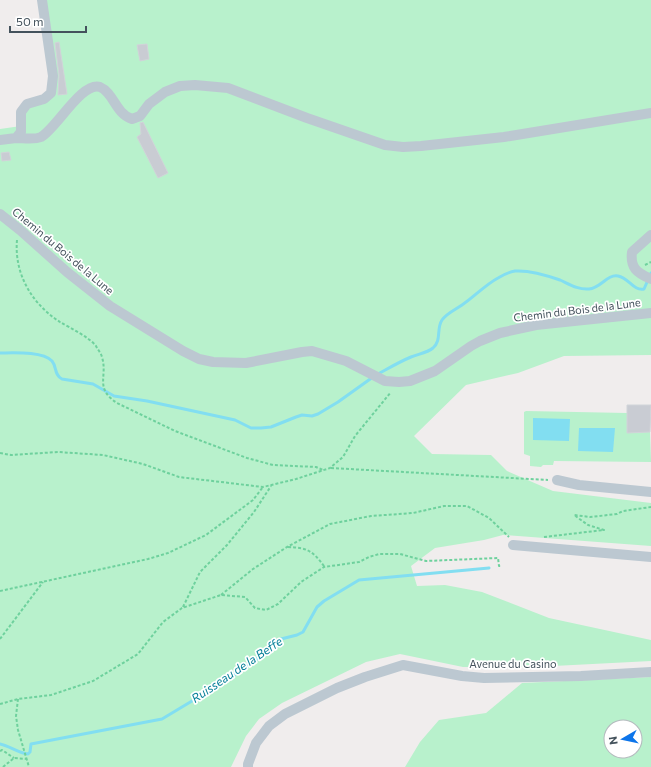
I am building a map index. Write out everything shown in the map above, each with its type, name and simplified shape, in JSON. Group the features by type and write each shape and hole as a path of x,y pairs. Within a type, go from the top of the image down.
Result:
{"street":[{"path":"16,138 22,132 21,112 27,104 44,99 51,92 53,76 42,0"},
{"path":"0,140 39,138 49,131 81,94 94,87 104,90 122,113 132,119 140,116 149,104 165,92 180,86 195,85 228,88 307,118 385,145 403,147 504,137 651,113"},
{"name":"Chemin du Bois de la Lune","path":"0,214 20,230 46,255 110,306 183,351 199,359 213,362 246,363 312,351 346,361 387,382 410,381 435,371 471,346 500,333 536,325 651,313"},
{"path":"646,277 635,268 631,260 632,252 651,235"},
{"path":"557,480 579,485 651,492"},
{"path":"515,545 651,557"},
{"name":"Avenue du Casino","path":"248,767 256,743 269,726 285,714 338,688 365,677 403,665 462,676 484,678 651,672"}],"path":[{"path":"20,230 17,242 17,259 29,291 36,302 50,314 94,343 102,355 103,387 106,395 110,399 175,431 247,458 273,465 316,467 323,470"},
{"path":"330,468 343,457 355,436 399,382"},
{"path":"0,453 11,455 58,452 103,455 143,464 179,477 263,487 330,468 557,480"},
{"path":"182,608 200,572 227,545 254,512 272,485"},
{"path":"0,591 148,559 168,552 206,535 253,500 263,487"},
{"path":"0,704 18,699 51,696 93,681 138,654 163,622 182,608 221,595 253,569 286,547 330,524 371,516 413,513 444,506 467,506 489,518 503,530 515,545"},
{"path":"543,537 604,530 588,525 574,515 590,517 604,516 651,507"},
{"path":"286,547 303,548 312,552 324,567"},
{"path":"221,595 245,597 256,608 266,610 278,604 301,582 324,567 359,562 379,554 400,554 426,561 498,558 499,566 502,566"},
{"path":"0,639 44,581"},
{"path":"18,699 16,716 18,730 29,767"},
{"path":"0,751 2,750 14,758 27,759"},
{"path":"3,767 14,758"}],"green space":[{"path":"42,0 651,0 651,355 564,356 518,373 466,385 414,436 432,454 491,455 507,471 553,491 651,503 651,546 503,535 484,540 435,548 411,566 417,586 445,585 482,592 549,618 651,640 651,661 534,667 463,667 400,654 366,662 282,703 259,719 246,736 231,767 0,767 0,129 21,126 21,112 51,93"},
{"path":"524,412 627,413 627,432 650,432 651,462 554,461 553,465 543,465 541,467 530,466 530,456 524,454"},
{"path":"651,677 651,767 405,767 420,742 439,720 486,713 522,683"}],"water":[{"path":"533,418 570,419 569,441 533,440"},
{"path":"579,428 615,428 613,452 578,451"}],"building":[{"path":"59,42 67,94 58,95 59,75 55,43"},
{"path":"147,44 149,59 140,61 137,45"},
{"path":"143,122 168,173 158,178 137,137 141,134 140,123"},
{"path":"9,152 11,160 2,161 1,153"},
{"path":"627,405 651,405 650,432 627,433"}],"waterway":[{"path":"378,374 402,361 433,348 437,342 439,327 442,320 449,313 489,284 508,273 515,271 538,273 560,280 577,288 585,289 593,288 614,276 622,277 637,288 644,289 651,273"},
{"path":"0,353 35,354 52,361 59,377 62,379 93,384 114,396 147,401 235,420 251,428 271,427 302,415 312,416 318,414 338,402 373,377"},
{"name":"Ruisseau de la Beffe","path":"0,744 28,754 30,752 31,744 162,719 227,680 257,659 281,639 303,632 317,607 324,601 359,580 489,568"}]}
